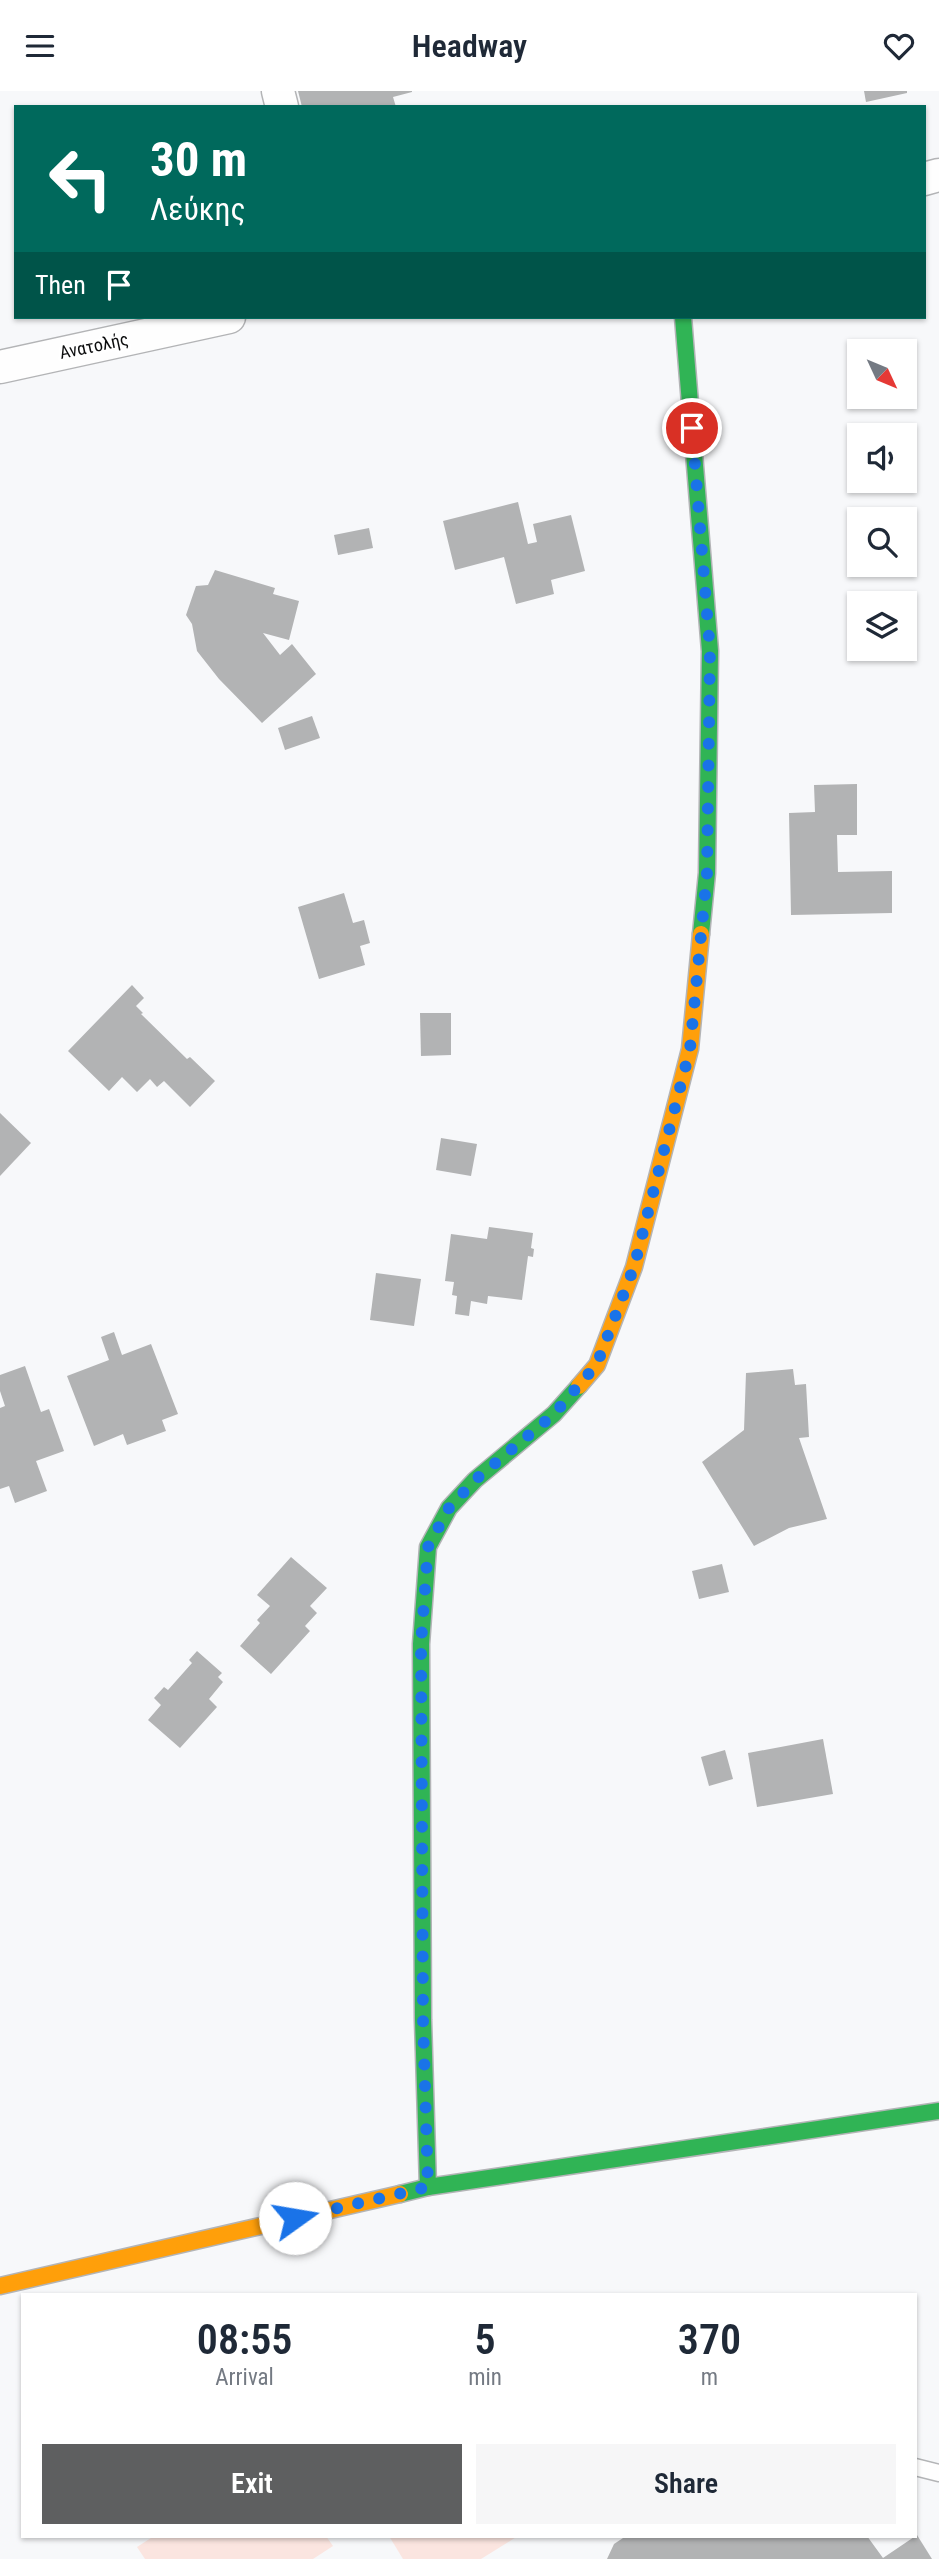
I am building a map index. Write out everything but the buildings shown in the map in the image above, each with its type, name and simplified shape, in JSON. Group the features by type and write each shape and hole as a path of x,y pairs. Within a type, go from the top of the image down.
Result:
{"street":[{"name":"Ανατολής","path":"0,367 220,319"},
{"path":"428,2187 423,2020 421,1644 428,1547 449,1508 475,1480 554,1414 597,1364 634,1267 690,1049 707,873 710,651 683,319"},
{"path":"0,2285 428,2187 939,2111"}],"lane":[{"path":"917,2468 939,2473"}],"shaded area":[{"path":"151,2538 327,2538 333,2546 313,2559 145,2559 137,2547"},
{"path":"390,2538 515,2538 481,2559 403,2559"}],"traffic: fast":[{"path":"683,319 710,651 707,873 701,934"},
{"path":"428,2187 423,2020 421,1644 428,1547 449,1508 475,1480 554,1414 579,1386"},
{"path":"400,2194 428,2187 939,2111"}],"traffic: slow":[{"path":"579,1386 597,1365 634,1267 690,1049 701,934"},
{"path":"0,2286 400,2194"}],"route":[{"path":"295,2218 428,2187 423,2020 421,1644 428,1547 449,1508 475,1480 554,1414 597,1364 634,1267 690,1049 707,873 710,651 692,428"}]}
